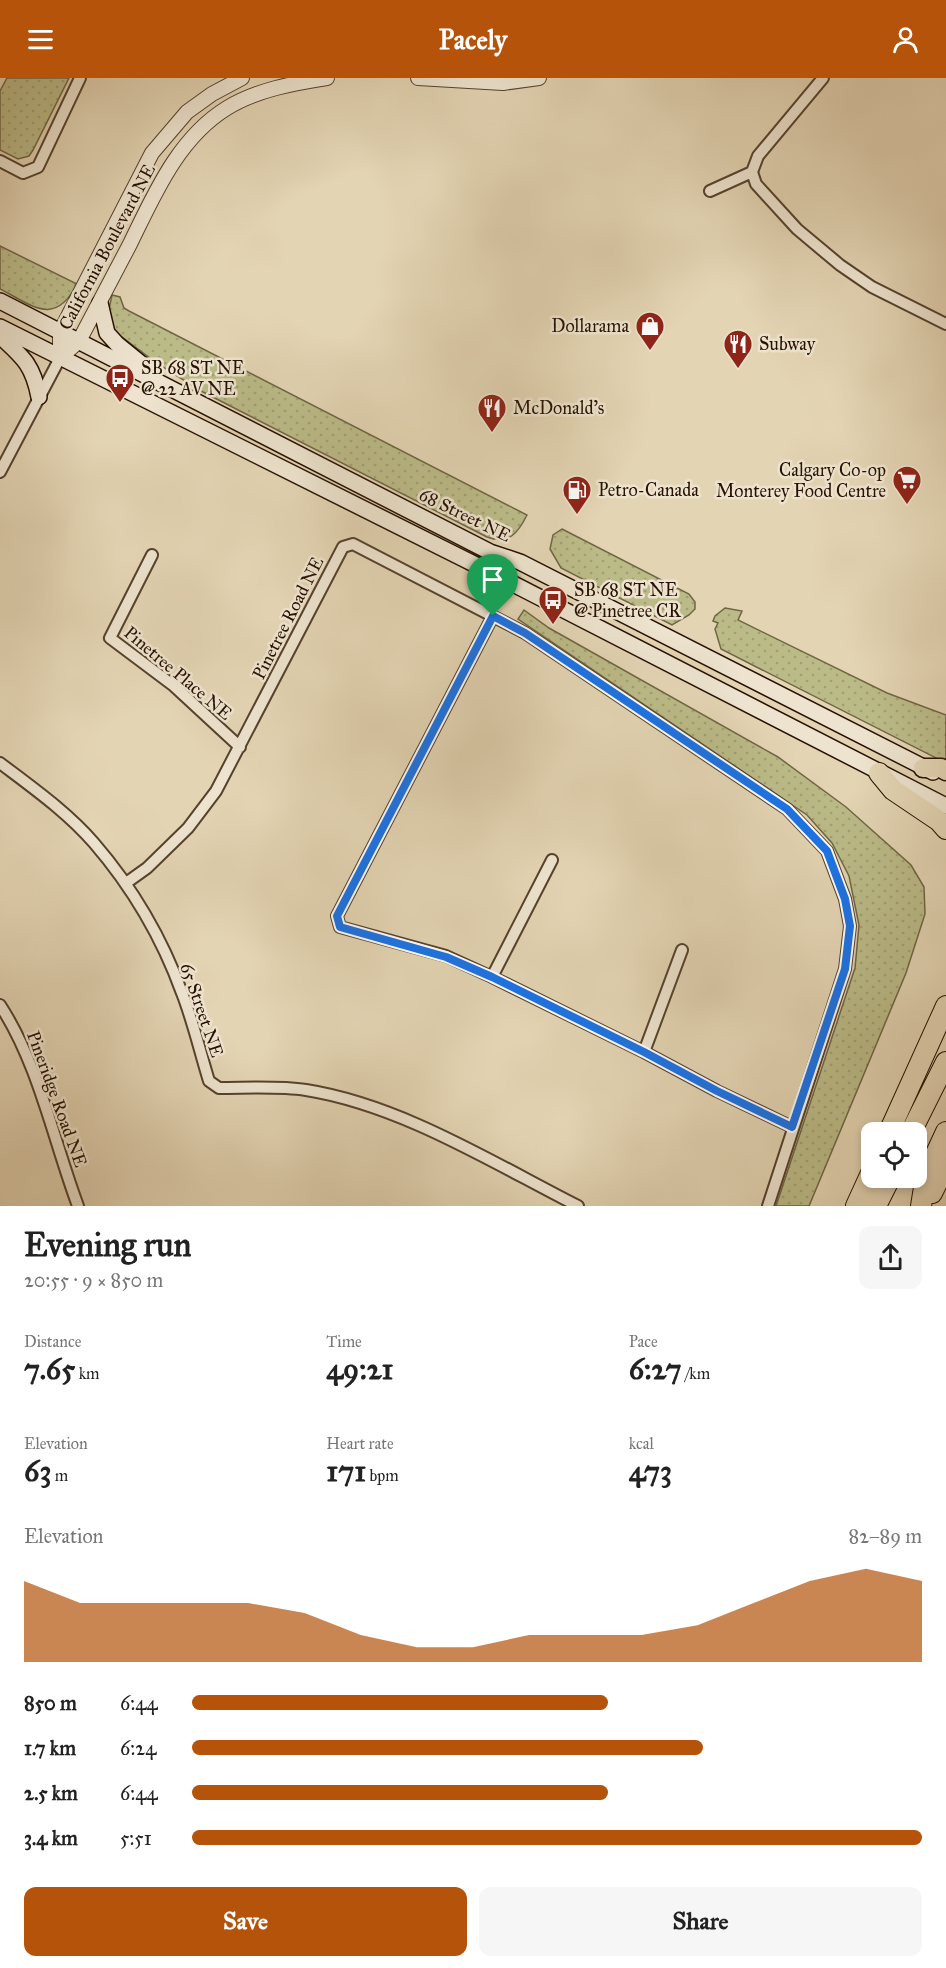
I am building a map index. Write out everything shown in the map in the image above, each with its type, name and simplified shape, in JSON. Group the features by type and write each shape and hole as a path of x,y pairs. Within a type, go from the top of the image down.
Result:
{"highway":[{"path":"923,768 941,768 946,771"},
{"path":"879,773 892,790 939,821 946,829"},
{"path":"894,1122 946,1006"},
{"path":"916,1122 946,1062"},
{"path":"923,1206 926,1174 946,1132"},
{"path":"923,1206 946,1165"},
{"path":"856,1206 864,1188"},
{"path":"876,1206 885,1188"}],"main road":[{"name":"68 Street NE","path":"0,301 490,552 520,562 946,779"},
{"path":"100,303 107,333 117,344 170,387"},
{"path":"0,327 492,573 946,806"},
{"path":"0,336 29,364 37,382 39,397"}],"street":[{"path":"0,161 22,173 38,167 80,78"},
{"name":"California Boulevard NE","path":"60,358 60,332 152,153 187,112 212,94 242,78"},
{"name":"California Boulevard NE","path":"60,358 79,341 154,196 180,152 202,128 226,108 254,95 289,82 327,78"},
{"path":"418,78 503,83 539,78"},
{"path":"820,79 758,156 752,172 756,184 797,229 840,266 872,287 946,324"},
{"path":"710,191 752,172"},
{"path":"0,472 60,358"},
{"name":"Pinetree Road NE","path":"126,883 147,868 188,828 216,791 343,547 353,544 525,633 787,809 827,851 845,899 850,926 845,969 768,1206"},
{"name":"Pinetree Place NE","path":"152,555 110,638 174,686 240,747"},
{"path":"493,616 337,916 340,927 446,957 492,977 792,1127"},
{"name":"65 Street NE","path":"0,763 50,801 93,842 144,910 182,993 209,1081 219,1088 304,1090 361,1103 411,1122 578,1206"},
{"path":"492,977 552,860"},
{"path":"644,1052 682,950"},
{"name":"Pineridge Road NE","path":"0,1005 27,1054 78,1206"}],"green space":[{"path":"7,78 69,78 33,150 29,156 18,159 0,150 0,91"},
{"path":"0,246 77,284 69,297 52,309 33,306 0,289"},
{"path":"112,295 120,297 124,308 129,311 527,515 524,521 512,536 501,539 487,537 201,391 158,364 114,331 108,314"},
{"path":"562,529 689,594 695,602 695,609 672,625 561,568 550,549 553,535"},
{"path":"725,608 742,611 738,620 887,693 946,715 946,763 721,649 715,629 718,623 713,621 715,616"},
{"path":"524,610 549,628 778,757 846,807 911,865 924,887 925,914 906,973 809,1206 776,1206 855,968 859,925 849,876 832,843 807,815 518,619"}],"place":[{"name":"Dollarama","path":"650,352"},
{"name":"Subway","path":"738,370"},
{"name":"SB 68 ST NE @ 22 AV NE","path":"120,404"},
{"name":"McDonald's","path":"492,434"},
{"name":"Calgary Co-op Monterey Food Centre","path":"907,506"},
{"name":"Petro-Canada","path":"577,516"},
{"name":"SB 68 ST NE @ Pinetree CR","path":"553,626"}],"route":[{"path":"493,616 525,633 787,809 827,851 845,899 850,926 845,969 792,1127 492,977 414,946 340,927 337,916 493,616"}]}
